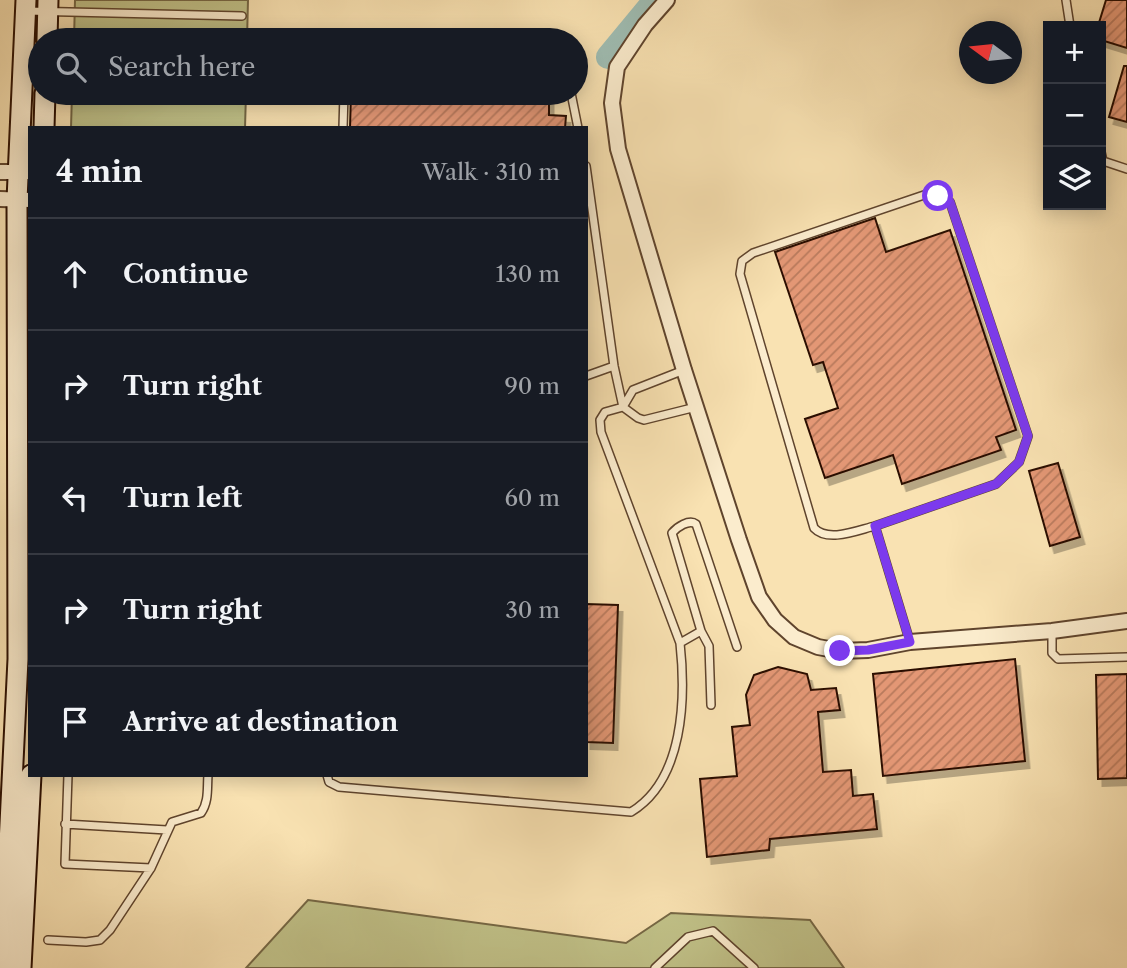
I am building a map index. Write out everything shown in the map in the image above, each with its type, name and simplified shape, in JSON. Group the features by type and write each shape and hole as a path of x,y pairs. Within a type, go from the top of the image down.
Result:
{"main road":[{"path":"3,968 24,659 16,171 26,6"},
{"path":"47,28 48,6"},
{"path":"44,126 45,105"},
{"path":"21,968 31,777"}],"street":[{"path":"667,0 645,25 617,67 612,103 618,149 684,370 759,597 775,620 794,637 818,647 840,651 868,650 910,642 1052,631 1127,621"}],"lane":[{"path":"1066,0 1069,21"},
{"path":"26,6 242,16"},
{"path":"343,126 344,105"},
{"path":"574,105 579,126"},
{"path":"1106,163 1127,169"},
{"path":"588,180 614,366 623,407 643,420 696,407"},
{"path":"923,195 938,196 950,202 1028,436 1019,462 996,484 875,526 830,536 820,534 814,528 740,274 742,261 753,253 923,195"},
{"path":"588,375 614,366"},
{"path":"328,777 329,782 339,787 631,812 646,803 669,762 680,734 683,701 680,643 601,432 600,420 605,412 623,407 633,390 684,370"},
{"path":"712,705 709,646 701,631 672,537 675,530 689,522 696,524 737,647"},
{"path":"875,526 910,642"},
{"path":"680,643 701,631"},
{"path":"1052,631 1052,653 1058,659 1127,657"},
{"path":"68,777 64,862 67,866 151,868"},
{"path":"48,940 100,940 110,930 151,868 172,822 204,810 208,777"},
{"path":"65,824 167,830"},
{"path":"655,968 688,937 713,931 754,968"}],"green space":[{"path":"75,0 248,0 247,28 74,28"},
{"path":"72,105 246,105 245,126 71,126"},
{"path":"308,900 626,943 671,913 810,920 844,968 246,968"}],"building":[{"path":"1106,0 1127,0 1127,48 1106,42 1106,21 1100,21"},
{"path":"1124,66 1127,66 1127,122 1109,117"},
{"path":"351,105 549,105 549,115 566,116 565,126 350,126"},
{"path":"875,218 886,252 950,230 1016,430 996,437 1001,450 902,484 893,455 825,478 805,419 838,408 823,362 813,365 775,252"},
{"path":"1058,463 1080,537 1050,546 1029,471"},
{"path":"588,604 618,605 613,743 588,742"},
{"path":"1015,659 1025,761 883,776 873,674"},
{"path":"778,667 807,674 811,690 836,688 840,710 818,712 823,772 851,770 853,796 873,794 877,829 770,839 769,850 707,857 700,779 737,776 732,727 750,725 746,695 754,675"},
{"path":"1127,674 1127,778 1098,779 1096,675"}],"waterway":[{"path":"608,57 655,0"}],"route":[{"path":"840,651 868,650 910,642 875,526 996,484 1019,462 1028,436 950,202 938,196"}]}
